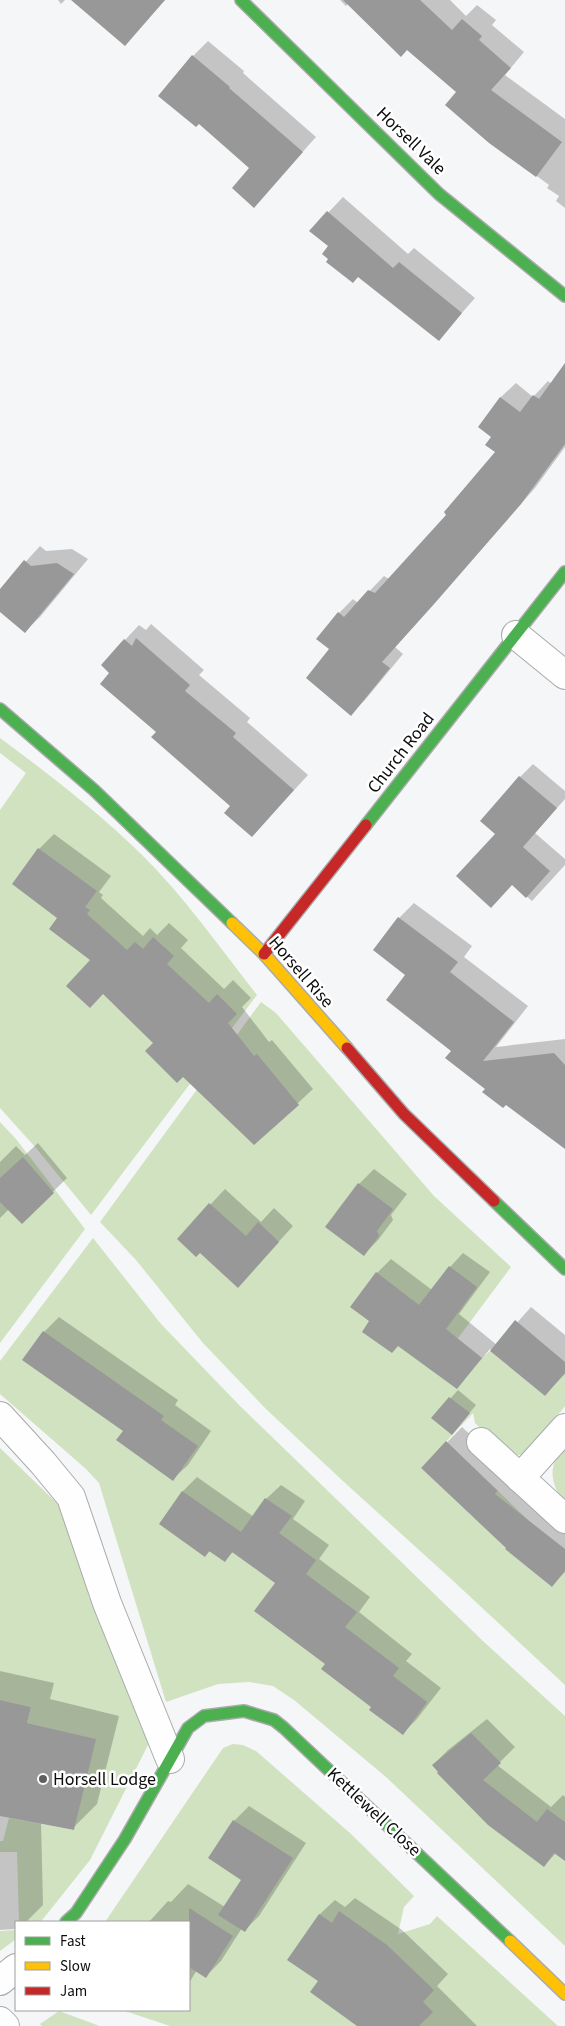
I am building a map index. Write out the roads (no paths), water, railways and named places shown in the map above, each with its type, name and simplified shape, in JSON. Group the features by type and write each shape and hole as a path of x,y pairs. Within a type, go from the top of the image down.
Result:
{"street":[{"name":"Horsell Vale","path":"242,0 439,194 565,296"},
{"name":"Church Road","path":"264,954 565,572"},
{"path":"516,635 565,675"},
{"name":"Horsell Rise","path":"0,709 94,790 264,954 404,1114 565,1269"},
{"path":"0,1416 71,1497 106,1603 170,1759"},
{"path":"520,1478 565,1428"},
{"path":"481,1442 565,1519"},
{"name":"Kettlewell Close","path":"67,1921 76,1912 125,1839 188,1728 204,1716 244,1711 274,1720 442,1876 565,1994"},
{"path":"0,1981 15,1969"},
{"path":"0,2021 5,2026"}],"place":[{"name":"Horsell Lodge","path":"43,1779"}]}
